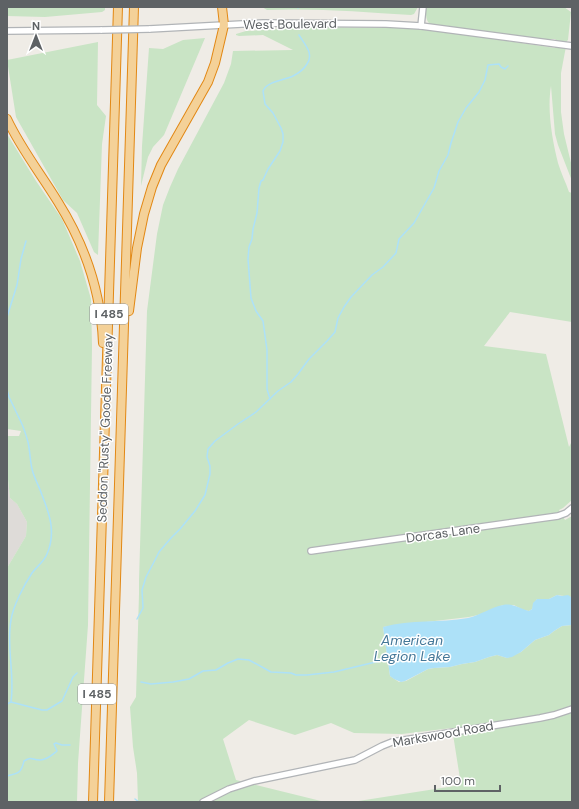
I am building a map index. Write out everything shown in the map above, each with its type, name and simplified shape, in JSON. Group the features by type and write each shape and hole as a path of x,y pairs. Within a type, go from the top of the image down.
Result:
{"highway":[{"name":"Seddon \"Rusty\" Goode Freeway","path":"93,802 118,7"},
{"name":"Seddon \"Rusty\" Goode Freeway","path":"109,802 134,7"},
{"path":"124,347 137,248 144,214 152,187 161,165 208,82 215,64 224,25 222,7"},
{"path":"7,119 27,156 58,201 85,254 99,305 102,325 106,409"}],"street":[{"path":"421,26 423,7"},
{"name":"West Boulevard","path":"7,31 149,29 270,23 386,24 421,26 572,46"},
{"name":"Dorcas Lane","path":"311,551 558,516 566,513 572,508"},
{"name":"Markswood Road","path":"203,802 229,789 254,780 355,760 392,742 540,718 572,709"}],"shaded area":[{"path":"7,470 10,498 17,504 27,522 26,536 7,568"}],"green space":[{"path":"7,7 105,7 105,10 102,12 45,17 7,16"},
{"path":"262,7 418,7 414,14 411,15 321,10 267,10"},
{"path":"426,7 564,7 571,12 568,40 561,73 561,112 564,134 572,167 572,181 555,134 551,86 550,115 558,163 569,192 572,193 572,322 510,312 484,346 546,354 569,447 572,441 572,500 559,510 565,520 572,516 572,603 571,597 557,595 549,599 537,599 532,609 529,611 523,610 514,605 503,605 482,614 469,617 383,627 390,676 399,682 406,681 428,669 450,667 475,662 497,655 507,658 521,652 535,640 549,635 562,626 572,625 572,802 352,802 461,785 452,728 402,734 354,733 331,723 295,735 249,720 223,739 236,780 325,802 138,802 137,773 133,747 130,707 136,697 147,311 157,234 163,205 178,169 224,83 231,64 233,51 293,50 263,35 239,36 236,34 246,31 318,27 402,27 555,48 555,39 539,39 433,26 427,20"},
{"path":"205,38 164,135 153,147 148,157 141,186 142,146 149,48 163,49 183,40"},
{"path":"98,42 97,105 106,116 102,144 98,255 94,252 77,213 63,200 16,117 7,60"},
{"path":"7,134 62,219 80,261 91,299 92,346 88,625 78,763 77,802 7,802 7,568 26,536 27,522 17,504 10,498 7,470 7,436 19,436 21,431 7,429"}],"water":[{"name":"American Legion Lake","path":"557,595 568,595 571,597 572,625 562,626 549,635 535,640 521,652 512,657 507,658 497,655 475,662 450,667 428,669 401,682 390,676 383,627 404,623 468,618 494,607 507,605 513,605 529,611 532,609 533,603 537,599 549,599"}],"waterway":[{"path":"270,399 267,389 267,350 263,321 256,311 251,298 248,259 249,247 257,213 261,181 280,151 283,142 281,128 273,113 265,104 263,91 268,85 297,74 308,62 310,58 309,52 299,35"},
{"path":"137,619 143,608 142,590 146,577 159,552 195,511 205,495 210,474 210,466 207,457 208,449 215,441 256,412 278,391 291,382 309,359 335,332 338,318 351,297 396,253 399,239 414,223 434,188 439,171 448,155 458,122 466,108 479,92 485,80 488,65 499,64 505,69 508,66"},
{"path":"7,317 17,285 21,259 26,241"},
{"path":"7,390 26,434 29,445 31,466 51,524 50,546 46,557 32,573 26,583 16,602 12,614 9,640 12,681 11,702"},
{"path":"141,682 151,684 189,679 203,671 216,670 238,659 249,660 271,672 291,673 296,675 334,672 388,659"},
{"path":"7,704 11,702 47,710 62,701 73,677 77,673"},
{"path":"7,776 20,771 24,761 31,758 43,760 49,757 57,751 54,744 56,743 70,745"},
{"path":"135,799 139,802"}]}
